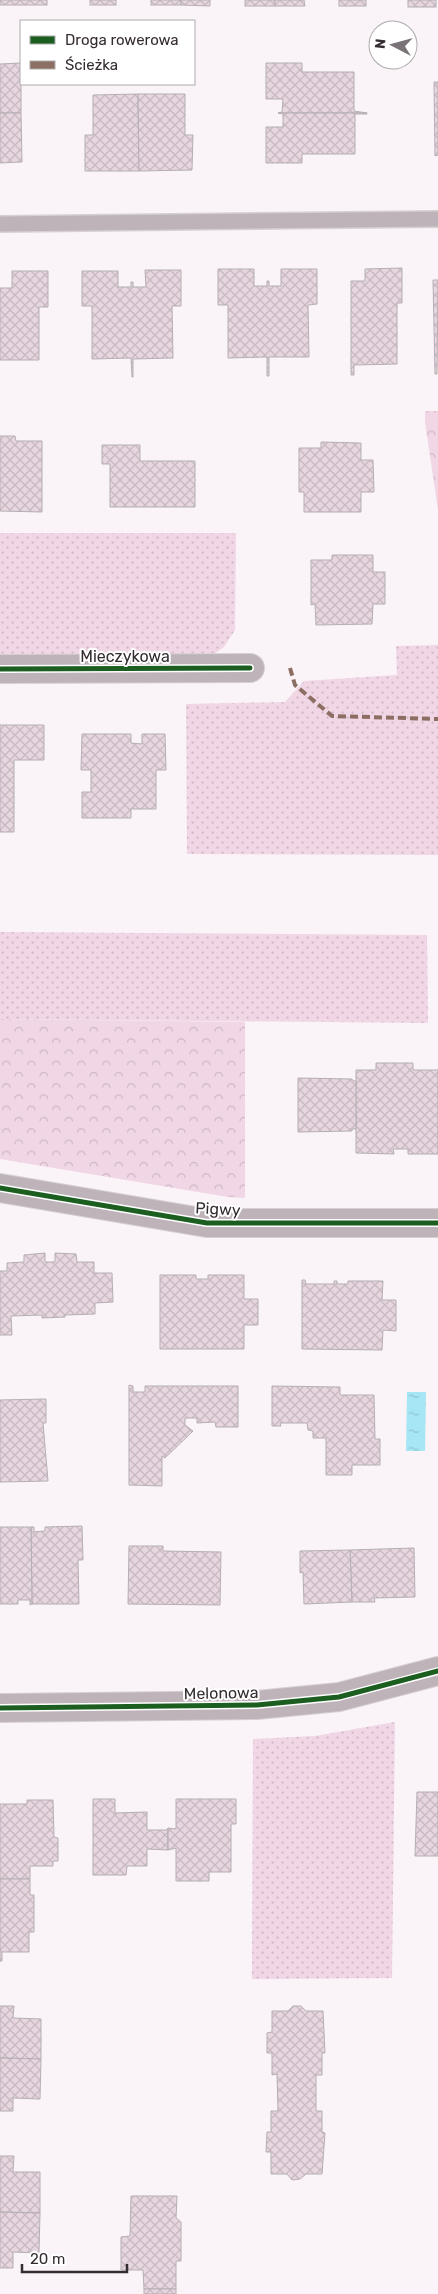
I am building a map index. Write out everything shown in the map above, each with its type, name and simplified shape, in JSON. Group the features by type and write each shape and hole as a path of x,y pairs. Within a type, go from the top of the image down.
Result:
{"street":[{"name":"Mieczykowa","path":"0,669 250,668"},
{"name":"Pigwy","path":"0,1188 207,1223 438,1223"},
{"name":"Melonowa","path":"0,1708 256,1706 339,1697 438,1671"}],"lane":[{"path":"0,224 438,219"}],"green space":[{"path":"425,411 438,411 438,510 425,422"},
{"path":"0,533 236,533 235,630 224,647 210,657 0,662"},
{"path":"438,645 438,855 187,854 186,704 285,702 304,681 397,675 396,646"},
{"path":"0,932 427,935 428,1023 0,1019"},
{"path":"0,1019 245,1022 245,1198 228,1197 0,1159"},
{"path":"395,1722 392,1978 252,1979 253,1739 315,1736"}],"water":[{"path":"407,1392 426,1392 425,1451 406,1451"}],"building":[{"path":"0,0 47,0 47,5 0,5"},
{"path":"90,0 116,0 116,5 90,5"},
{"path":"151,0 181,0 181,5 151,5"},
{"path":"181,0 210,0 210,6 181,5"},
{"path":"245,0 275,0 275,6 245,6"},
{"path":"275,0 304,0 305,6 275,6"},
{"path":"339,0 366,0 366,6 339,6"},
{"path":"408,0 436,0 436,7 408,7"},
{"path":"20,63 21,113 0,113 0,64"},
{"path":"266,63 302,63 302,72 354,72 354,111 367,113 278,113 282,112 283,99 266,99"},
{"path":"434,82 438,82 438,155 435,156"},
{"path":"138,94 139,171 85,171 85,135 93,135 93,95"},
{"path":"138,94 185,94 185,135 193,135 192,170 139,171"},
{"path":"0,113 21,113 22,162 0,163"},
{"path":"278,113 367,114 355,114 355,154 302,154 302,163 266,163 266,127 283,127 283,114"},
{"path":"402,268 402,303 397,303 397,364 354,365 354,375 351,375 351,281 365,281 365,269"},
{"path":"218,269 254,269 254,286 267,286 267,281 269,281 269,286 281,286 281,269 317,269 317,304 308,305 309,357 269,357 269,376 267,376 267,357 228,358 228,305 218,305"},
{"path":"145,270 181,270 181,306 172,306 173,358 133,359 132,377 131,358 92,359 92,306 82,306 82,271 118,271 118,287 131,287 131,282 133,282 133,287 146,287"},
{"path":"12,271 48,271 48,307 39,307 39,360 0,360 0,288 12,288"},
{"path":"433,280 438,280 437,374 435,374"},
{"path":"0,436 15,436 16,441 42,441 42,512 0,511"},
{"path":"321,442 361,443 361,460 373,460 374,492 361,492 361,512 304,512 304,492 299,492 299,448 321,448"},
{"path":"102,445 140,445 140,461 195,461 195,507 110,507 110,464 102,464"},
{"path":"332,555 373,555 373,572 385,572 385,604 373,604 372,624 316,625 315,604 311,605 311,560 332,560"},
{"path":"0,725 44,725 44,760 14,760 14,832 0,832"},
{"path":"82,734 131,734 131,743 142,744 142,734 165,734 166,770 156,770 156,809 131,809 131,818 82,818 82,792 91,792 91,770 81,770"},
{"path":"376,1063 413,1063 413,1070 438,1070 438,1154 408,1154 408,1149 393,1149 394,1154 356,1153 356,1070 376,1070"},
{"path":"298,1078 352,1079 356,1081 356,1129 352,1129 352,1131 298,1132"},
{"path":"45,1253 45,1262 55,1262 55,1253 76,1254 77,1262 94,1262 94,1273 112,1273 113,1302 95,1303 95,1314 42,1318 42,1315 11,1316 12,1335 0,1335 0,1271 7,1271 7,1263 24,1262 24,1255"},
{"path":"160,1275 196,1275 196,1279 208,1279 208,1275 244,1275 244,1299 258,1299 258,1325 244,1325 244,1349 160,1349"},
{"path":"302,1280 305,1280 306,1284 334,1284 334,1281 337,1281 337,1284 348,1284 348,1281 383,1281 382,1300 396,1300 396,1331 383,1330 382,1350 302,1349"},
{"path":"129,1385 133,1386 133,1392 145,1392 145,1386 238,1386 238,1427 216,1427 215,1422 197,1423 197,1418 185,1418 185,1425 193,1431 165,1458 162,1456 162,1486 129,1485"},
{"path":"272,1386 340,1387 340,1395 374,1395 375,1439 380,1439 380,1465 352,1465 352,1475 326,1475 326,1438 313,1438 313,1431 308,1430 307,1423 280,1423 281,1426 272,1426"},
{"path":"46,1399 46,1423 43,1423 48,1481 0,1482 0,1400"},
{"path":"82,1526 83,1560 78,1560 79,1604 32,1604 31,1527 34,1527 34,1532 45,1531 45,1527"},
{"path":"0,1527 31,1527 32,1604 30,1605 30,1600 18,1600 18,1604 0,1604"},
{"path":"129,1546 163,1546 163,1551 221,1552 220,1605 128,1604"},
{"path":"414,1548 415,1597 374,1598 375,1602 352,1602 350,1550"},
{"path":"350,1550 352,1602 304,1604 303,1572 300,1573 300,1551"},
{"path":"417,1792 438,1792 438,1856 415,1856"},
{"path":"93,1799 115,1799 115,1813 147,1812 147,1830 167,1830 168,1828 168,1850 147,1849 147,1866 127,1866 126,1875 93,1875"},
{"path":"176,1799 236,1799 236,1824 231,1824 231,1872 209,1872 209,1881 176,1881 176,1848 168,1850 168,1828 176,1829"},
{"path":"27,1800 53,1800 54,1837 58,1838 58,1861 53,1861 53,1866 30,1866 30,1879 0,1879 0,1804 27,1804"},
{"path":"0,1879 30,1879 30,1895 34,1895 34,1932 29,1932 29,1952 2,1952 2,1961 0,1961"},
{"path":"0,2006 14,2006 13,2018 41,2019 41,2059 0,2058"},
{"path":"293,2006 301,2006 306,2011 323,2011 325,2053 322,2053 322,2075 316,2075 316,2111 322,2111 322,2132 325,2133 322,2174 306,2174 300,2179 292,2180 287,2174 271,2174 271,2152 266,2152 267,2132 271,2132 271,2111 278,2111 277,2074 272,2075 272,2053 267,2053 267,2033 272,2032 272,2011 288,2011"},
{"path":"0,2058 41,2059 40,2099 13,2098 13,2111 0,2111"},
{"path":"0,2156 14,2156 13,2172 40,2172 40,2213 0,2212"},
{"path":"131,2196 177,2196 176,2218 181,2222 181,2261 176,2261 176,2289 144,2289 143,2270 121,2270 121,2237 130,2236"},
{"path":"0,2212 40,2213 39,2253 13,2252 13,2268 0,2268"},
{"path":"144,2289 176,2289 176,2294 144,2294"}],"marked path":[{"path":"290,668 295,685 332,716 438,719"}],"cycle path":[{"path":"0,669 250,668"},
{"path":"0,1188 207,1223 438,1223"},
{"path":"0,1708 257,1705 339,1697 438,1671"}]}
